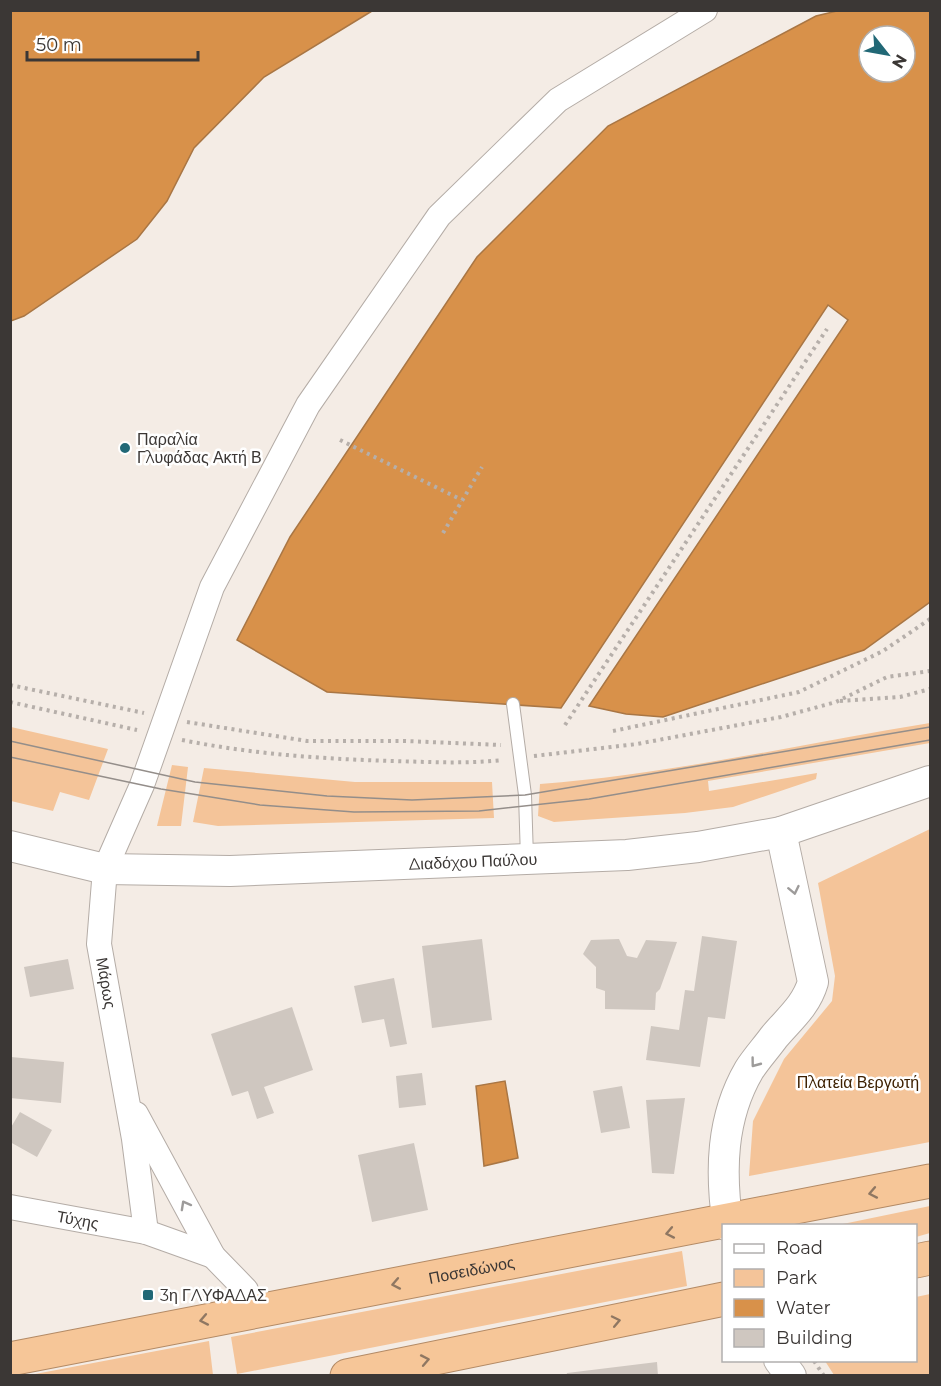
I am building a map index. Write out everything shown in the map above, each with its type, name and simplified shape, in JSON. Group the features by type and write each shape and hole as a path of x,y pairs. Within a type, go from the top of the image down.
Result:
{"highway":[{"name":"Ποσειδώνος","path":"728,1224 930,1181"},
{"name":"Ποσειδώνος","path":"10,1359 252,1311 722,1225"},
{"path":"347,1376 722,1299"}],"street":[{"name":"Μάρως","path":"213,1256 146,1232 126,1096 99,944 105,869 121,826 142,785 212,587 308,405 439,216 558,100 705,10"},
{"name":"Διαδόχου Παύλου","path":"10,846 105,869 230,871 651,852 781,832 930,781"},
{"path":"728,1224 722,1162 732,1107 749,1070 805,1003 813,982 781,832"},
{"name":"Μάρως","path":"126,1096 213,1256 246,1290 252,1311"},
{"name":"Τύχης","path":"10,1208 146,1232"},
{"path":"780,1362 791,1376"}],"lane":[{"path":"513,704 525,795 527,859"}],"path":[{"path":"565,725 827,329"},
{"path":"340,440 462,500"},
{"path":"443,533 482,467"},
{"path":"613,731 799,692 883,651 930,620"},
{"path":"836,702 887,677 930,671"},
{"path":"10,685 161,726 220,748 326,759 471,763 637,744 781,717 836,702 900,697 930,689"},
{"path":"10,702 161,726 210,727 307,741 406,741 508,745"},
{"path":"815,1362 824,1376"}],"green space":[{"path":"930,723 930,743 708,781 709,791 817,773 816,779 733,807 685,813 554,822 538,816 540,784 687,766"},
{"path":"11,727 108,749 89,800 60,792 53,811 11,801"},
{"path":"172,765 188,767 181,826 157,826"},
{"path":"204,768 355,782 492,782 494,818 218,826 193,822"},
{"name":"Πλατεία Βεργωτή","path":"930,829 930,1142 749,1176 753,1121 784,1059 832,1001 835,976 818,883"},
{"path":"930,1206 930,1233 917,1237 917,1224 843,1224"},
{"path":"682,1251 687,1286 237,1374 231,1337"},
{"path":"930,1294 930,1375 834,1375 826,1362 917,1362 917,1297"},
{"path":"209,1341 213,1375 30,1375"}],"water":[{"path":"11,10 372,11 264,77 194,148 167,201 137,239 24,316 11,321"},
{"path":"841,10 930,11 930,602 864,650 663,717 626,714 589,706 848,320 828,305 561,708 327,692 237,640 290,537 477,257 608,126 816,16"},
{"path":"505,1081 518,1158 484,1166 476,1086"}],"building":[{"path":"702,936 737,941 725,1019 708,1017 700,1067 646,1060 651,1026 679,1030 685,990 694,991"},
{"path":"482,939 492,1020 432,1028 422,946"},
{"path":"619,939 627,956 637,958 646,940 677,942 660,989 656,993 655,1010 605,1009 605,991 596,988 596,967 583,954 591,940"},
{"path":"68,959 74,989 30,997 24,967"},
{"path":"394,978 407,1044 390,1047 384,1019 362,1023 354,986"},
{"path":"292,1007 313,1070 264,1087 274,1113 257,1119 248,1091 232,1096 211,1034"},
{"path":"11,1057 64,1062 61,1103 10,1098"},
{"path":"422,1073 426,1105 399,1108 396,1076"},
{"path":"622,1086 630,1128 601,1133 593,1091"},
{"path":"685,1098 674,1174 652,1173 646,1100"},
{"path":"20,1112 52,1130 37,1157 10,1142 10,1129"},
{"path":"414,1143 428,1210 372,1222 358,1155"},
{"path":"657,1362 658,1376 566,1376 567,1373"}],"tram line":[{"path":"10,741 195,782 327,796 412,800 525,795 930,727"},
{"path":"10,757 161,789 260,805 354,812 479,811 589,799 930,740"}],"place":[{"name":"Παραλία Γλυφάδας Ακτή Β","path":"125,448"},
{"name":"3η ΓΛΥΦΑΔΑΣ","path":"148,1295"}]}
